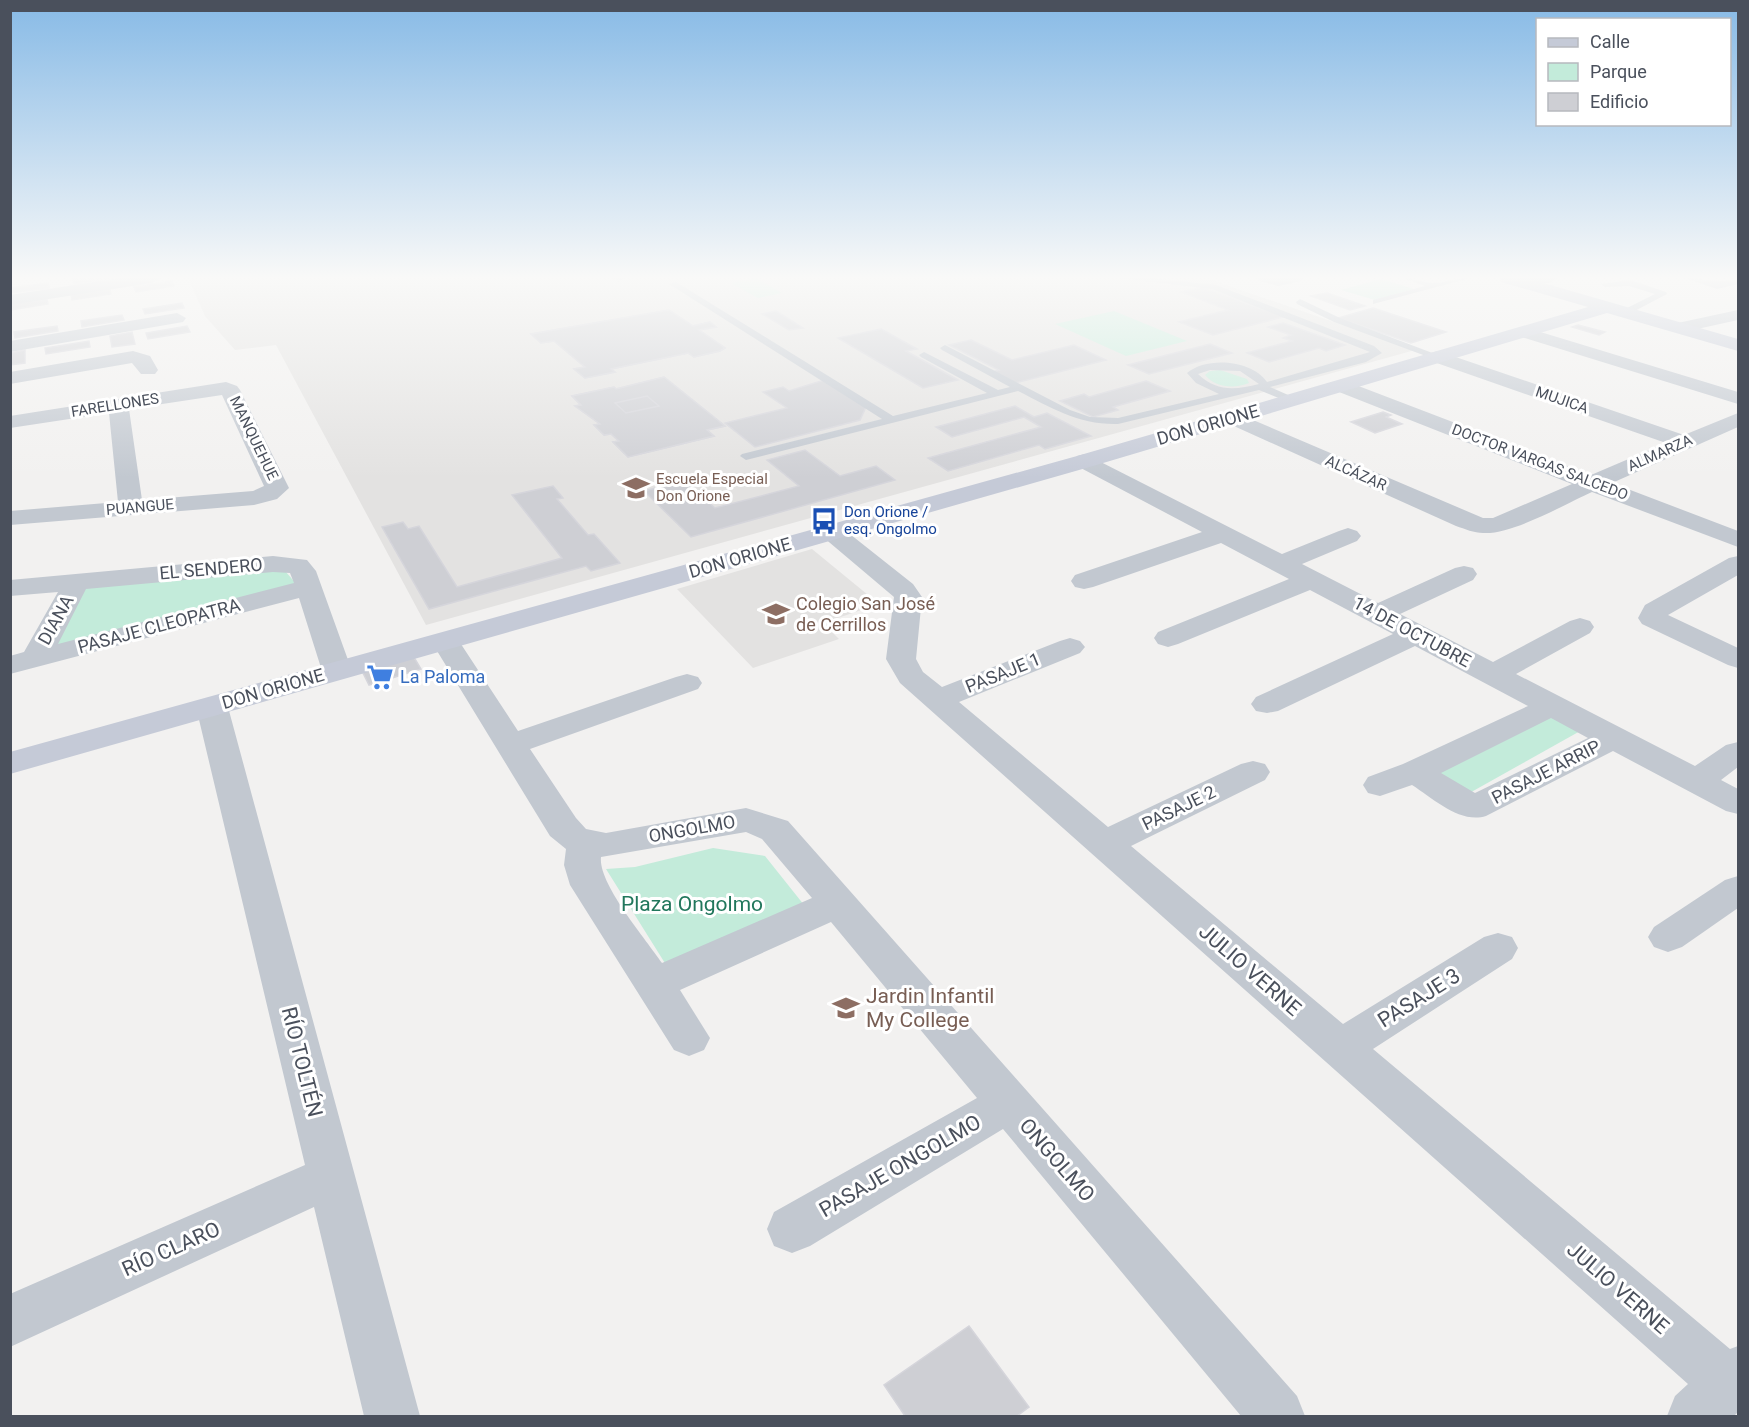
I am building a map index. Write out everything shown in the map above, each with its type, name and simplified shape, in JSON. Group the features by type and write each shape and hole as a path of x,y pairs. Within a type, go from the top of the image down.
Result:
{"street":[{"name":"DON ORIONE","path":"10,763 1085,461 1232,406 1291,400 1481,345"},
{"path":"1565,345 1738,398"},
{"path":"10,378 133,357 143,360 148,370"},
{"name":"MUJICA","path":"1438,357 1685,442"},
{"name":"DOCTOR VARGAS SALCEDO","path":"1341,386 1738,540"},
{"name":"FARELLONES","path":"10,422 219,388"},
{"name":"MANQUEHUE","path":"219,388 230,390 276,484 276,491 269,494"},
{"path":"118,404 131,508"},
{"name":"ALCÁZAR","path":"1232,406 1482,526"},
{"name":"ALMARZA","path":"1482,526 1497,525 1738,419"},
{"name":"14 DE OCTUBRE","path":"1085,461 1738,803"},
{"name":"PUANGUE","path":"10,518 269,494"},
{"name":"JULIO VERNE","path":"832,532 896,583 908,597 903,666 910,677 1340,1048 1721,1391"},
{"path":"1084,581 1224,533"},
{"path":"1282,564 1348,536"},
{"name":"EL SENDERO","path":"10,588 273,564 298,566 303,571 337,671"},
{"path":"1738,564 1655,611 1652,618 1738,659"},
{"path":"1378,614 1464,574"},
{"path":"1168,638 1312,579"},
{"name":"DIANA","path":"22,662 77,581"},
{"name":"PASAJE CLEOPATRA","path":"22,662 307,588"},
{"path":"1494,675 1580,627"},
{"path":"1267,704 1416,634"},
{"path":"445,641 568,833 585,843 582,865 589,885 689,1038"},
{"name":"PASAJE 1","path":"937,700 1070,647"},
{"path":"511,745 687,683"},
{"path":"1380,785 1415,772 1554,705"},
{"name":"RÍO TOLTÉN","path":"212,706 392,1416"},
{"name":"PASAJE ARRIP","path":"1415,772 1474,808 1615,737"},
{"path":"1696,781 1738,752"},
{"name":"PASAJE 2","path":"1104,844 1253,772"},
{"name":"ONGOLMO","path":"585,843 617,844 726,822 756,821 775,830 1277,1416"},
{"path":"1668,937 1738,890"},
{"path":"655,984 837,903"},
{"name":"PASAJE 3","path":"1340,1048 1498,948"},
{"name":"PASAJE ONGOLMO","path":"792,1228 1008,1102"},
{"name":"RÍO CLARO","path":"10,1321 331,1176"}],"lane":[{"path":"771,345 892,420"},
{"path":"945,348 1080,419 1098,423 1232,406 1262,386 1362,360 1377,352 1362,345"},
{"path":"1404,345 1438,357"},
{"path":"924,355 996,393"},
{"path":"1232,406 1207,385 1196,379 1192,373 1199,369 1218,366 1232,368 1252,373 1262,380 1262,386"},
{"path":"1262,386 1291,400"},
{"path":"746,456 1019,388"}],"shaded area":[{"name":"Escuela Especial Don Orione","path":"230,345 1399,345 1415,350 426,625 276,345 235,350"},
{"name":"Colegio San José de Cerrillos","path":"812,549 879,604 823,623 839,639 753,668 677,589"}],"green space":[{"path":"1101,345 1172,345 1126,356"},
{"path":"1220,370 1247,379 1249,383 1225,386 1214,383 1205,375 1210,371"},
{"path":"263,569 286,572 298,586 54,648 83,586"},
{"path":"1538,706 1582,730 1466,795 1422,767"},
{"name":"Plaza Ongolmo","path":"713,848 765,856 808,910 668,968 606,869 635,867"}],"building":[{"path":"66,345 90,345 90,347 46,354 45,348"},
{"path":"112,345 130,345 112,347"},
{"path":"558,345 596,345 608,354 624,355 668,346 665,345 720,345 725,348 694,357 688,353 611,369 615,372 585,378 574,369 585,367"},
{"path":"558,345 720,345 725,348 694,357 688,353 611,369 615,372 585,378 574,369 585,367"},
{"path":"849,345 909,345 917,349 906,351 958,380 923,388"},
{"path":"949,345 980,345 1012,360 1074,345 1106,360 1015,383 992,372 999,370"},
{"path":"1208,345 1232,353 1149,374 1128,365"},
{"path":"1279,345 1345,345 1326,351 1319,348 1269,362 1247,353"},
{"path":"25,350 25,363 10,365 10,353"},
{"path":"664,377 725,426 707,430 714,436 628,457 613,442 619,441 611,434 604,435 594,425 600,424 575,406 581,405 572,396 614,387 616,389","holes":["668,413 684,426 650,434 635,420"]},
{"path":"664,377 725,426 707,430 714,436 628,457 613,442 619,441 611,434 604,435 594,425 600,424 575,406 581,405 572,396 614,387 616,389"},
{"path":"824,380 866,407 860,420 755,447 725,423 787,408 763,392 783,387 789,391"},
{"path":"1146,381 1170,391 1113,407 1118,410 1093,417 1060,401 1084,394 1089,397"},
{"path":"647,396 659,406 626,413 615,403"},
{"path":"1015,406 1034,417 1047,413 1091,436 1045,449 1039,445 948,471 928,458 1041,427 1024,417 952,437 936,427"},
{"path":"1383,412 1391,415 1386,417 1402,424 1375,433 1351,422"},
{"path":"805,450 840,476 876,466 895,480 691,537 644,491 684,481 715,508 799,486 767,460"},
{"path":"553,486 563,498 557,499 588,535 594,534 620,563 591,571 586,566 429,609 382,527 403,522 408,529 419,526 457,587 562,558 512,495"},
{"name":"La Paloma","path":"412,654 421,669 369,685 361,669"},
{"path":"969,1326 1029,1407 1017,1416 905,1416 884,1385"}],"place":[{"name":"Escuela Especial Don Orione","path":"636,488"},
{"name":"Don Orione / esq. Ongolmo","path":"824,521"},
{"name":"Colegio San José de Cerrillos","path":"776,614"},
{"name":"La Paloma","path":"380,677"},
{"name":"Jardin Infantil My College","path":"846,1008"}]}
